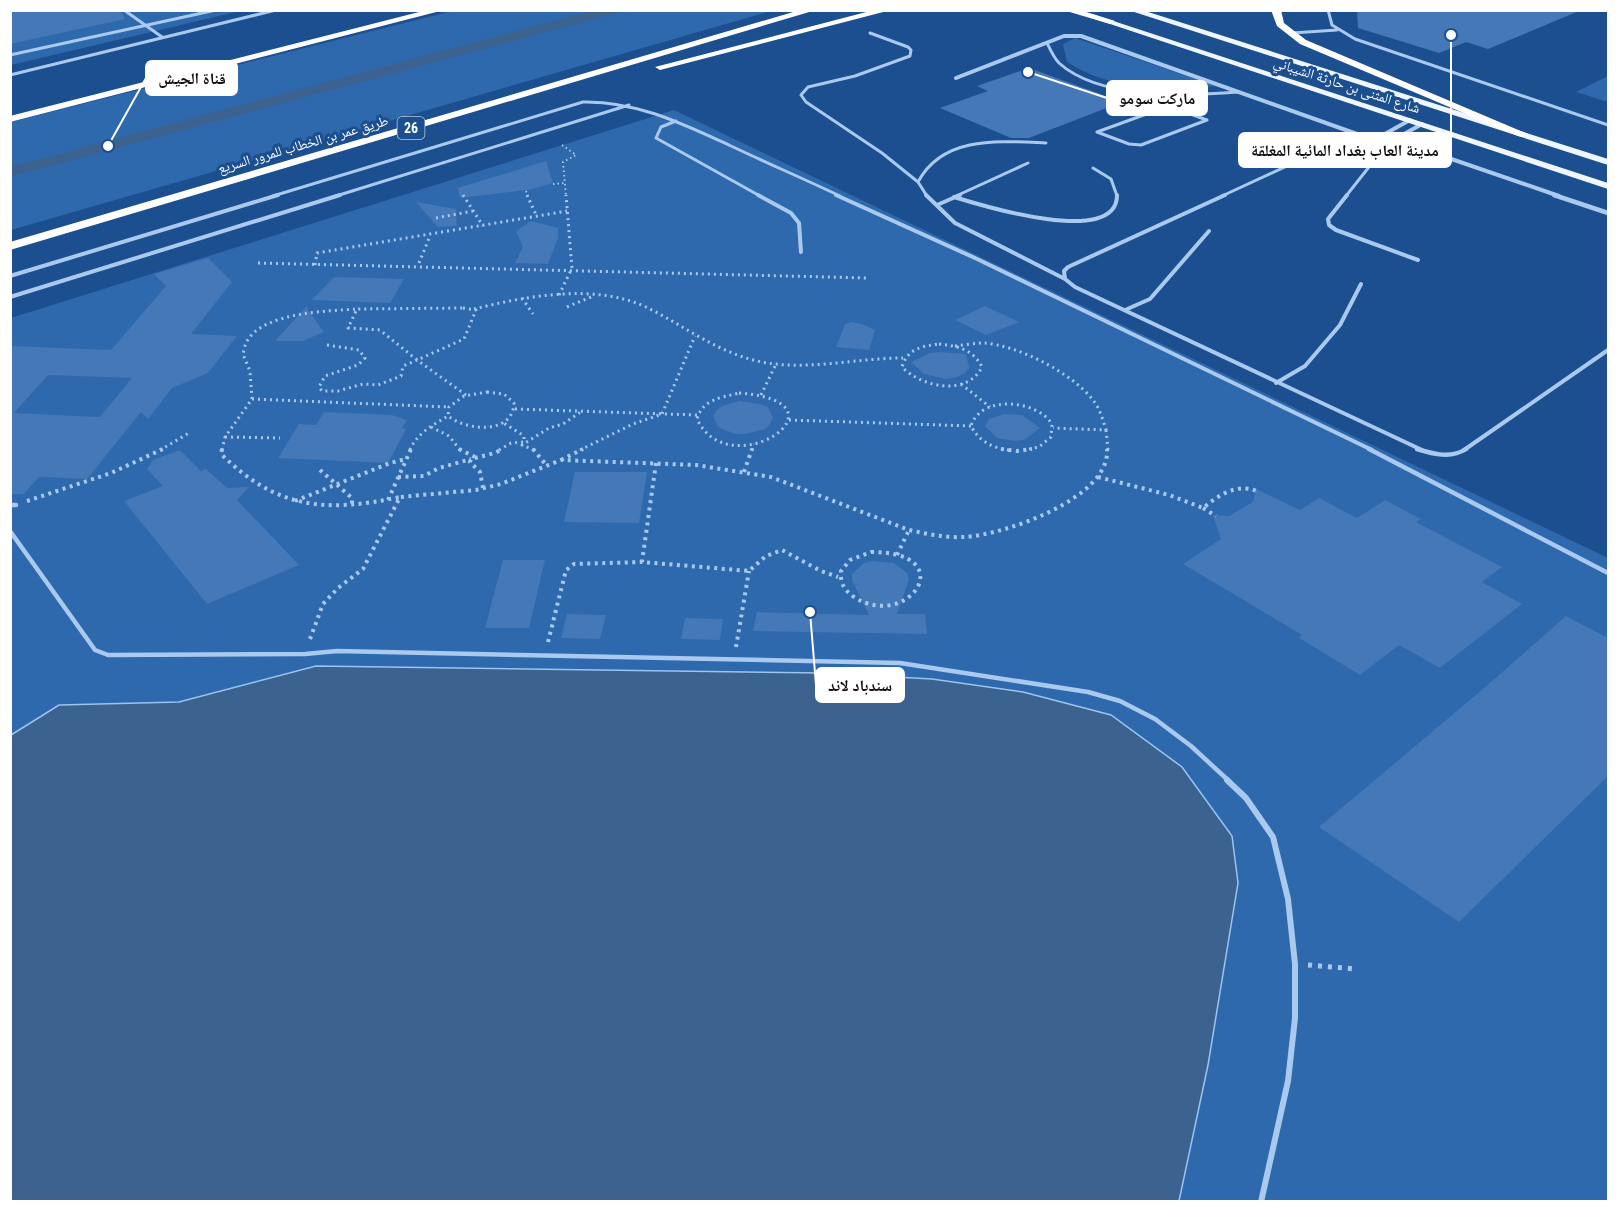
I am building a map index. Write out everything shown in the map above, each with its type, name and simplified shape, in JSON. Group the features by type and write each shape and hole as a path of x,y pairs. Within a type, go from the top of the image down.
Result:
{"highway":[{"path":"414,17 426,10"},
{"path":"10,119 440,10"},
{"name":"طريق عمر بن الخطاب للمرور السريع","path":"10,246 812,10"},
{"path":"465,112 887,10"},
{"path":"1067,10 1110,21"},
{"path":"1276,10 1280,24 1303,42 1522,134"}],"main road":[{"name":"شارع المثنى بن حارثة الشيباني","path":"1078,10 1608,186"},
{"name":"شارع المثنى بن حارثة الشيباني","path":"1132,10 1608,162"}],"street":[{"path":"956,78 1067,35 1086,37 1356,134 1431,152 1608,213"},
{"path":"1374,140 1410,120"},
{"path":"1388,143 1422,124"}],"lane":[{"path":"124,10 162,37"},
{"path":"10,55 147,27 216,10"},
{"path":"10,75 276,10"},
{"path":"1328,10 1329,20 1337,30 1366,44 1608,124"},
{"path":"1291,33 1337,30"},
{"path":"870,33 908,47 911,50 910,56 855,76 808,87 801,95 806,102 882,153 918,182 928,198 955,223 1125,310 1425,453 1450,456 1460,453 1608,350"},
{"path":"1047,43 1050,54 1085,79 1128,91 1198,95 1239,92"},
{"path":"1168,106 1207,120 1141,145 1129,144 1097,132 1198,95"},
{"path":"10,276 583,102 607,101 631,105 676,121 975,258 1342,435 1608,573"},
{"path":"10,297 631,105"},
{"path":"676,121 662,127 656,138 791,213 799,223 801,252"},
{"path":"1065,279 1064,271 1073,264 1356,134"},
{"path":"918,182 922,169 927,163 952,150 988,142 1046,143"},
{"path":"1388,143 1328,219 1329,225 1336,230 1418,260"},
{"path":"937,205 1028,163"},
{"path":"954,197 1024,217 1094,218 1108,214 1117,199 1114,180 1108,174 1093,168"},
{"path":"1125,310 1150,298 1209,231"},
{"path":"1276,383 1305,366 1340,325 1361,284"},
{"path":"10,531 95,650 108,655 305,654 337,651 900,663 1088,692 1120,701 1155,719 1191,746 1246,798 1273,837 1288,898 1295,964 1295,1018 1288,1081 1261,1202"}],"path":[{"path":"559,295 572,268 563,162 576,155 562,145"},
{"path":"553,184 565,183"},
{"path":"526,191 537,217"},
{"path":"463,195 483,226"},
{"path":"436,218 473,211"},
{"path":"315,265 317,253 567,212"},
{"path":"419,263 431,236"},
{"path":"258,263 868,278"},
{"path":"695,336 684,368 662,414 633,424 547,466 483,489 440,495 400,497 352,506 295,502 273,496 236,472 220,454 225,437 252,399 250,371 244,361 243,352 255,334 267,325 294,315 357,309 474,309 522,298 559,295 593,297 618,299 640,305 720,350 776,364 824,366 876,358 903,358"},
{"path":"567,307 593,297"},
{"path":"522,298 533,314"},
{"path":"357,309 348,328 380,330 466,395"},
{"path":"327,345 359,350 365,358 358,365 325,376 319,387 322,391 338,391 363,384 378,385 401,375 403,366 464,339 476,310 474,309"},
{"path":"561,460 696,465 744,472 812,490 909,530 933,535 964,537 1019,526 1081,494 1098,477 1108,457 1106,430 1094,400 1083,389 1056,372 1016,352 986,343 923,346 910,351 903,358 902,367 908,375 920,382 936,386 961,384 978,375 982,367 979,358 955,346"},
{"path":"760,395 776,364"},
{"path":"961,384 990,407"},
{"path":"252,399 449,407 466,395 477,392 501,393 510,397 515,409 511,416 502,422 482,427 463,426 453,422 448,416 449,407"},
{"path":"739,393 760,395 779,402 787,409 789,420 780,434 754,444 738,445 710,438 701,431 696,423 697,415 702,407 724,396 739,393"},
{"path":"1010,405 1035,410 1051,421 1053,428 1052,435 1047,442 1014,450 989,445 979,439 971,426 978,413 990,407 1010,405"},
{"path":"515,409 697,415"},
{"path":"398,477 424,476 439,468 458,465 495,453 510,443 524,442 549,428 564,424 582,411"},
{"path":"388,501 414,441 430,427 448,416"},
{"path":"789,420 971,426"},
{"path":"502,422 524,436 522,445 532,448 547,466"},
{"path":"430,427 449,436 461,451 474,458"},
{"path":"1053,428 1106,430"},
{"path":"13,505 68,490 117,470 165,449 189,433"},
{"path":"225,437 280,438"},
{"path":"744,472 754,444"},
{"path":"474,458 470,462 482,476 483,489"},
{"path":"295,502 390,463 406,459"},
{"path":"642,562 656,463"},
{"path":"320,470 354,500 352,506"},
{"path":"1098,477 1169,495 1203,508 1216,516"},
{"path":"1203,508 1224,492 1242,487 1257,491"},
{"path":"305,654 323,604 338,588 363,570 400,497"},
{"path":"897,555 909,530"},
{"path":"735,659 749,571 766,556 782,550 821,571 838,577"},
{"path":"871,552 897,555 917,567 922,575 922,584 917,592 908,599 897,603 869,604 856,600 840,585 838,577 841,568 858,555 871,552"},
{"path":"544,656 566,570 574,564 642,562 749,571"},
{"path":"1295,964 1356,969"}],"shaded area":[{"path":"11,10 240,11 11,65"},
{"path":"452,11 771,11 11,230 11,122"},
{"path":"1075,38 1216,86 1158,89 1102,79 1067,62 1063,44"},
{"path":"1608,76 1608,102 1576,92"},
{"path":"674,110 1608,558 1608,1201 1179,1201 1208,1065 1238,883 1232,836 1023,692 932,679 823,673 316,666 179,702 59,705 11,735 11,318"},
{"path":"316,666 823,673 932,679 1023,692 1111,715 1182,767 1232,836 1238,883 1208,1065 1179,1201 11,1201 11,735 59,705 179,702"}],"building":[{"path":"21,10 120,10 125,19 10,44 10,13"},
{"path":"1357,10 1579,11 1488,49 1466,42 1439,53 1358,28"},
{"path":"1029,68 1122,102 1029,138 1011,138 940,108 988,91 977,86"},
{"path":"546,161 553,183 528,190 460,198 458,188"},
{"path":"416,202 456,209 457,226 438,227"},
{"path":"531,221 558,228 558,238 548,264 515,263 523,247 516,231"},
{"path":"208,258 232,282 191,334 237,336 208,373 172,388 148,419 141,412 87,479 39,477 24,494 10,494 10,346 111,350 166,286 154,274","holes":["48,375 132,378 100,417 14,413"]},
{"path":"334,277 404,279 390,303 312,300"},
{"path":"985,306 1019,322 986,335 955,320"},
{"path":"306,307 324,332 303,341 275,341"},
{"path":"852,322 875,330 869,350 836,347 845,324"},
{"path":"930,353 966,354 969,368 957,377 946,379 924,374 911,362"},
{"path":"740,401 768,407 773,418 770,424 765,429 746,434 735,434 718,427 713,416 716,411 722,406"},
{"path":"324,412 392,415 407,420 402,428 406,429 388,463 278,458 299,424 316,425"},
{"path":"1004,414 1022,415 1040,428 1024,440 997,438 985,426 989,419"},
{"path":"180,450 201,471 206,469 227,488 249,487 237,500 299,565 207,604 124,501 163,486 147,469 153,460"},
{"path":"575,472 647,472 639,523 564,522"},
{"path":"1256,489 1300,510 1319,498 1357,518 1385,500 1421,519 1416,522 1502,567 1482,582 1522,604 1440,668 1399,645 1360,675 1299,638 1302,635 1183,564 1221,539 1213,515 1229,516 1253,502"},
{"path":"503,560 545,560 529,628 485,628"},
{"path":"873,561 894,563 907,573 909,579 897,614 925,614 927,634 753,631 757,612 869,615 852,580 852,574 864,563"},
{"path":"567,614 606,615 600,639 561,638"},
{"path":"1566,616 1608,638 1608,776 1459,922 1319,827 1483,689"},
{"path":"685,618 723,619 720,640 681,639"}],"waterway":[{"path":"10,172 612,10"}],"place":[{"name":"مدينة العاب بغداد المائية المغلقة","path":"1451,35"},
{"name":"ماركت سومو","path":"1028,72"},
{"name":"قناة الجيش","path":"108,146"},
{"name":"سندباد لاند","path":"810,612"}]}
